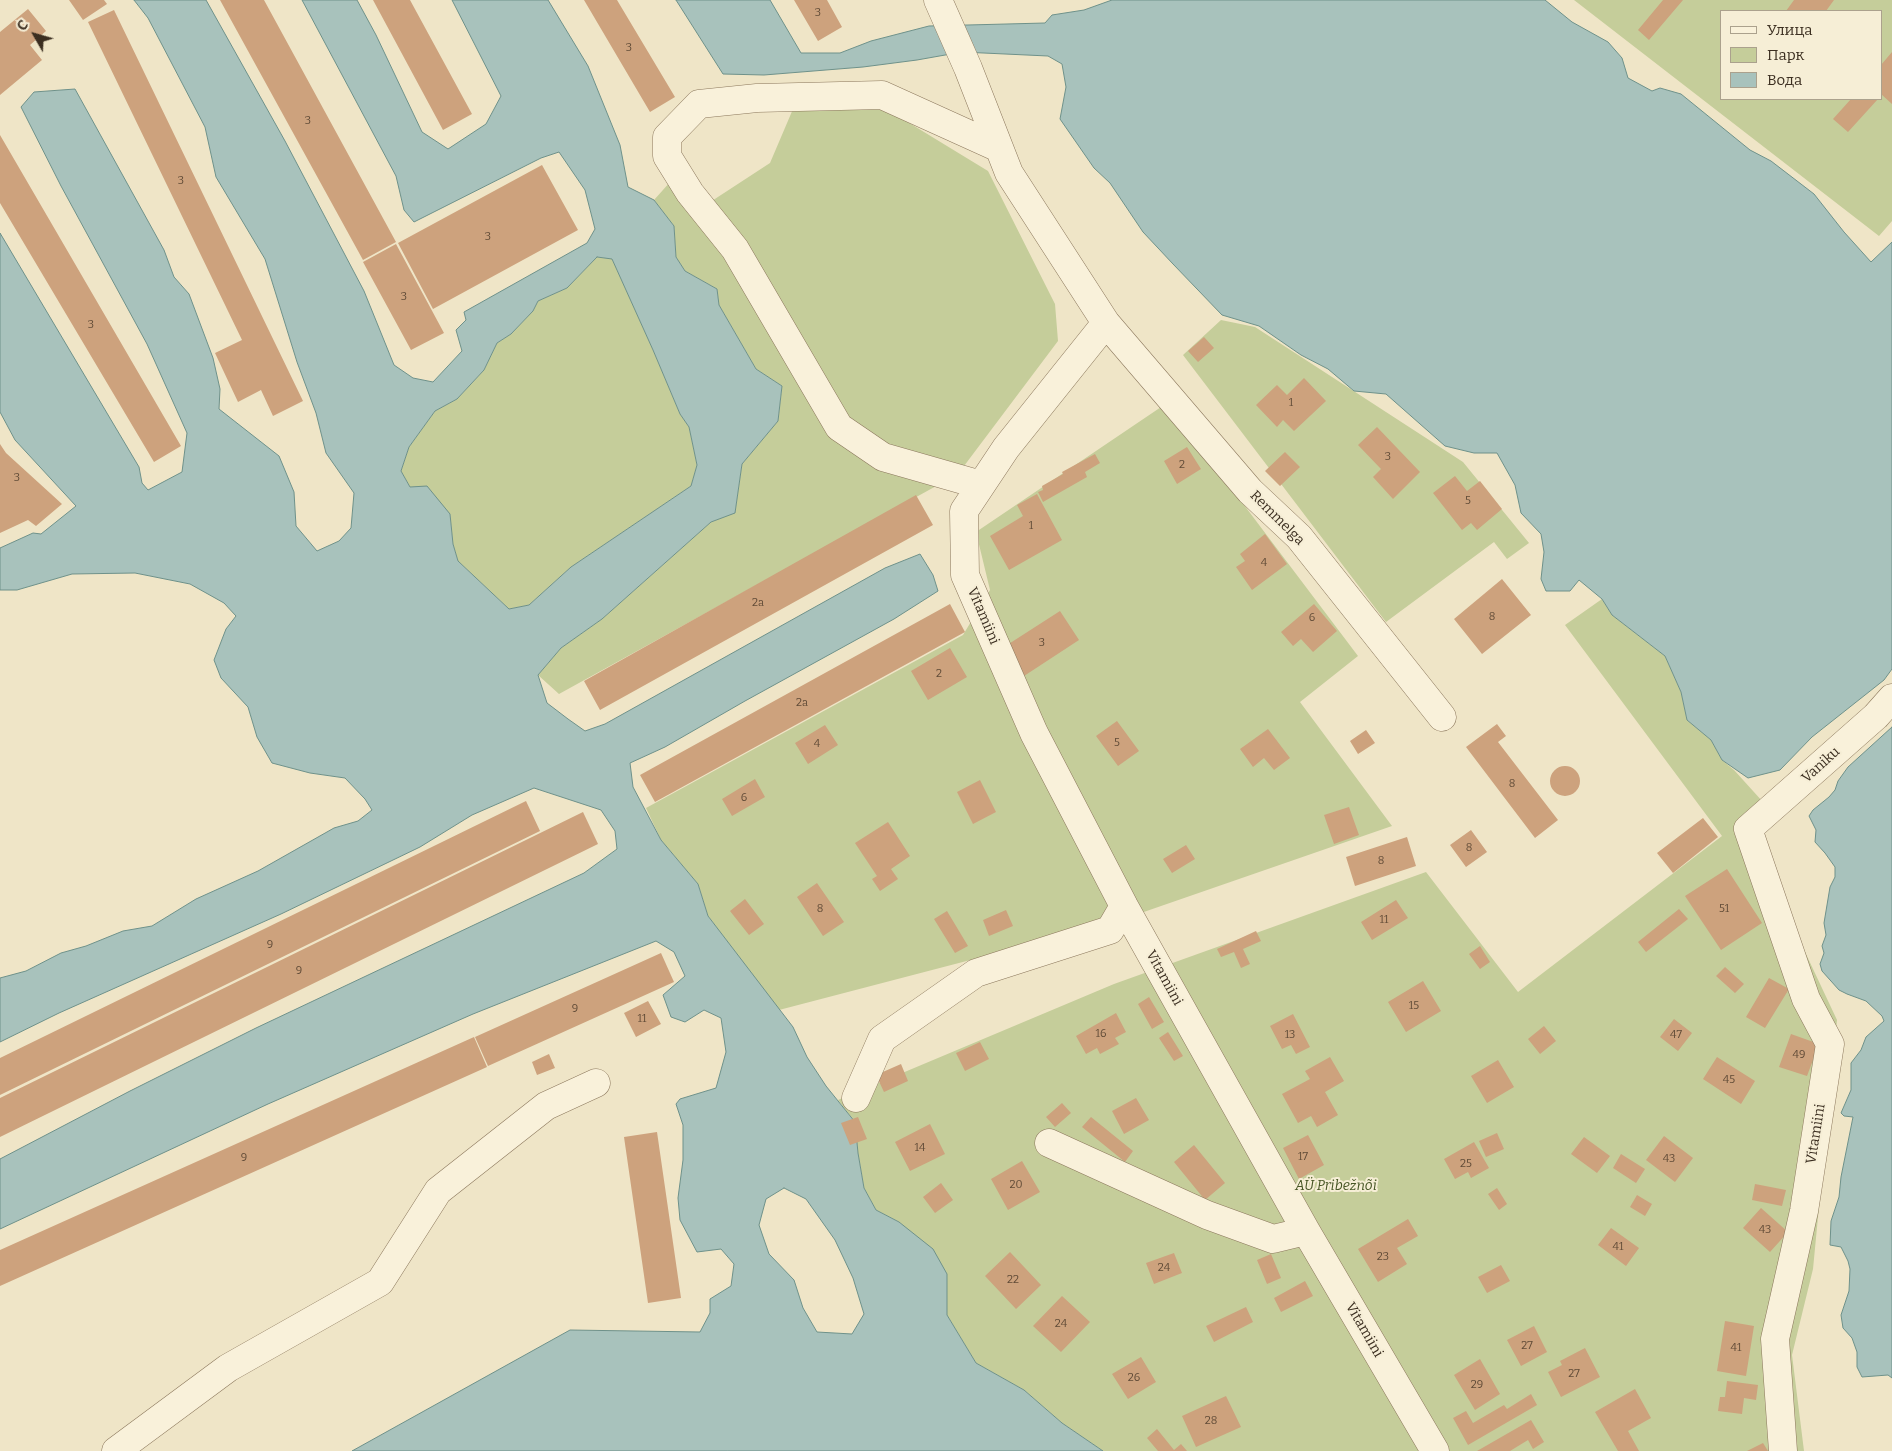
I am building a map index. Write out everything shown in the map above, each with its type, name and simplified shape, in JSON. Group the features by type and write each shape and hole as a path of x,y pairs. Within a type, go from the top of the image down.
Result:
{"street":[{"name":"Remmelga","path":"940,6 968,68 1010,173 1106,323 1250,491 1298,537 1442,717"},
{"path":"981,485 883,457 839,427 735,249 690,193 667,156 667,137 699,104 757,98 882,95 1000,148"},
{"name":"Vitamiini","path":"1106,323 1006,448 964,511 965,575 1034,733 1124,906 1306,1231 1435,1451"},
{"name":"Vaniku","path":"1748,829 1876,716 1892,698"},
{"name":"Vitamiini","path":"1748,829 1806,999 1830,1044 1804,1211 1775,1339 1783,1451"},
{"path":"856,1098 882,1039 976,973 1110,930 1124,906"},
{"path":"116,1451 228,1368 380,1282 438,1191 546,1106 596,1083"},
{"path":"1049,1143 1207,1216 1273,1239 1306,1231"}],"green space":[{"path":"1574,0 1892,0 1892,221 1879,236"},
{"path":"860,93 988,171 1055,304 1058,341 958,474 559,694 538,675 561,648 602,619 711,522 735,512 742,464 778,421 782,386 756,369 719,305 717,289 685,271 676,257 674,226 654,200 671,181 698,210 770,163 796,102"},
{"path":"597,257 612,258 680,414 689,427 697,465 691,486 571,567 529,605 509,609 458,561 453,544 450,514 410,487 401,471 409,447 435,411 457,399 484,370 497,343 511,334 533,311 538,301 567,288"},
{"path":"1221,320 1255,327 1463,462 1529,543 1507,559 1494,542 1386,622 1183,355"},
{"path":"1167,403 1358,656 1300,702 1392,826 1112,923 779,1010 708,916 698,884 661,840 646,808 963,635 990,590 976,532"},
{"name":"AÜ Pribežnõi","path":"1602,599 1612,615 1665,656 1681,692 1687,720 1711,740 1722,760 1734,770 1763,802 1743,820 1837,1020 1813,1269 1792,1355 1804,1451 1103,1451 1062,1423 1024,1390 976,1363 947,1315 947,1274 899,1222 876,1210 864,1188 855,1122 838,1100 1114,984 1426,872 1518,992 1722,836 1565,625"}],"water":[{"path":"134,0 206,0 285,141 364,291 394,365 413,378 433,382 462,351 456,330 466,320 464,312 587,243 595,229 585,190 559,152 541,158 414,222 404,210 396,176 302,0 357,0 376,35 422,132 448,149 486,124 501,96 452,0 548,0 588,66 620,145 628,187 654,200 674,226 676,257 685,271 717,289 719,305 756,369 782,386 778,421 742,464 735,513 711,522 602,619 561,648 538,675 547,703 585,731 605,724 885,568 920,554 933,575 938,591 894,619 665,747 630,763 633,787 661,840 698,884 708,916 793,1027 807,1057 826,1086 855,1122 864,1188 876,1210 899,1222 933,1249 947,1274 947,1315 976,1363 1024,1390 1062,1423 1103,1451 352,1451 570,1330 700,1332 710,1313 710,1299 731,1286 734,1264 721,1249 697,1252 680,1220 678,1198 683,1160 683,1125 676,1104 680,1099 716,1088 726,1052 721,1018 704,1010 685,1022 671,1017 663,995 685,976 674,952 656,941 473,1014 268,1104 0,1229 0,1159 256,1028 584,873 617,849 615,831 601,810 534,788 472,815 420,847 281,914 59,1013 0,1042 0,978 26,971 61,953 86,946 123,931 152,926 196,899 258,871 334,828 358,821 372,810 365,799 345,778 310,773 272,763 257,737 248,707 221,678 214,660 226,629 236,616 224,603 190,584 135,573 72,574 17,590 0,590 0,548 33,533 41,534 76,506 15,440 0,412 0,233 139,467 142,483 148,490 182,472 187,433 147,344 61,186 21,107 34,92 75,89 164,250 174,277 189,294 213,358 220,389 219,409 279,456 294,492 296,526 317,551 339,541 351,528 354,493 326,453 316,413 297,362 265,259 216,177 205,127 148,18","holes":["597,257 612,259 680,414 689,427 697,465 691,486 571,567 529,605 509,609 458,561 453,544 450,514 427,486 410,487 401,471 409,447 435,411 457,399 484,370 497,343 511,334 533,311 538,301 567,288","784,1188 806,1199 835,1240 853,1278 864,1314 852,1334 817,1332 803,1308 794,1280 769,1254 759,1225 766,1199"]},
{"path":"676,0 770,0 801,53 840,53 871,41 929,26 1045,23 1052,15 1084,10 1112,0 1545,0 1572,22 1608,42 1622,58 1628,78 1652,91 1660,88 1681,94 1750,150 1771,161 1814,194 1871,262 1892,242 1892,669 1884,680 1812,737 1780,770 1748,778 1722,760 1711,740 1687,720 1681,692 1665,656 1612,615 1602,599 1579,580 1570,591 1546,591 1541,579 1544,552 1541,534 1521,513 1515,485 1497,453 1474,453 1445,446 1386,394 1354,391 1328,369 1301,355 1259,326 1222,315 1173,264 1143,232 1110,183 1094,168 1060,119 1066,87 1062,64 1048,56 962,52 863,67 764,75 723,74"},
{"path":"1892,727 1892,1378 1888,1375 1862,1377 1857,1367 1857,1352 1852,1338 1843,1328 1841,1315 1849,1291 1850,1269 1841,1247 1830,1245 1831,1221 1839,1197 1853,1117 1844,1116 1841,1113 1851,1090 1851,1063 1861,1050 1866,1037 1884,1021 1882,1016 1866,1001 1839,990 1822,971 1820,964 1824,953 1822,946 1826,935 1824,923 1830,887 1835,877 1835,867 1815,842 1816,830 1809,816 1835,790 1838,781 1848,767"}],"building":[{"path":"69,0 104,0 107,4 83,20"},
{"path":"220,0 264,0 396,242 363,260"},
{"path":"373,0 410,0 472,114 443,130"},
{"path":"584,0 617,0 675,97 650,112"},
{"path":"794,0 827,0 842,27 818,41"},
{"path":"1663,0 1683,0 1649,40 1638,30"},
{"path":"1794,0 1834,0 1827,10 1787,10"},
{"path":"28,9 46,31 30,45 42,60 0,95 0,32"},
{"path":"114,10 303,401 273,416 261,390 238,402 215,353 242,340 88,22"},
{"path":"1892,52 1892,104 1882,95 1882,64"},
{"path":"1850,100 1877,100 1848,132 1833,119"},
{"path":"0,135 181,446 154,462 0,203"},
{"path":"542,165 578,230 433,309 398,243"},
{"path":"396,244 444,333 411,350 363,262"},
{"path":"1204,337 1214,348 1198,362 1188,351"},
{"path":"1304,378 1326,401 1294,431 1283,420 1277,427 1256,405 1277,385 1287,395"},
{"path":"1377,427 1420,472 1393,499 1373,477 1381,469 1358,445"},
{"path":"0,444 6,453 62,504 36,526 28,520 0,533"},
{"path":"1187,447 1201,469 1177,484 1164,461"},
{"path":"1285,452 1300,467 1280,486 1265,471"},
{"path":"1095,454 1100,463 1085,472 1087,477 1043,502 1038,492 1043,490 1042,486 1063,474 1062,472"},
{"path":"1455,476 1467,491 1480,481 1502,509 1477,530 1471,523 1462,530 1433,493"},
{"path":"1037,494 1062,540 1009,570 990,536 1023,516 1017,505"},
{"path":"916,495 933,525 600,710 584,681"},
{"path":"1265,534 1287,564 1252,590 1236,567 1245,561 1240,554"},
{"path":"1502,579 1531,615 1482,654 1454,619"},
{"path":"950,604 965,632 655,802 640,775"},
{"path":"1314,604 1337,631 1313,652 1301,639 1293,646 1281,632"},
{"path":"1060,611 1079,640 1024,676 1004,647"},
{"path":"950,648 967,677 928,700 911,671"},
{"path":"1117,721 1139,751 1118,766 1096,736"},
{"path":"1497,724 1506,736 1498,742 1558,820 1535,838 1466,747"},
{"path":"825,725 838,745 808,764 795,743"},
{"path":"1268,729 1290,758 1274,770 1264,758 1253,767 1240,749"},
{"path":"1366,730 1375,743 1358,754 1350,741"},
{"path":"1565,766 1576,770 1580,781 1576,792 1565,796 1554,792 1550,781 1554,770"},
{"path":"755,779 765,797 732,816 722,799"},
{"path":"980,780 996,812 973,824 957,792"},
{"path":"526,801 540,831 0,1095 0,1058"},
{"path":"1349,807 1359,835 1334,844 1324,815"},
{"path":"583,812 598,844 0,1137 0,1098"},
{"path":"1703,818 1718,837 1673,873 1657,853"},
{"path":"888,822 910,856 891,869 898,879 880,891 872,879 877,876 855,843"},
{"path":"1471,830 1487,852 1466,867 1450,845"},
{"path":"1407,837 1416,866 1355,886 1346,857"},
{"path":"1186,845 1195,859 1172,873 1163,859"},
{"path":"1727,869 1762,923 1721,950 1685,896"},
{"path":"817,883 844,922 823,936 797,897"},
{"path":"745,899 764,924 749,935 730,911"},
{"path":"1396,900 1408,918 1372,940 1361,922"},
{"path":"1679,909 1688,919 1646,952 1638,942"},
{"path":"1006,910 1013,926 989,936 983,920"},
{"path":"947,911 968,946 955,953 934,919"},
{"path":"1256,931 1261,941 1243,949 1250,964 1241,968 1234,952 1221,957 1217,949"},
{"path":"1480,946 1490,962 1480,969 1469,954"},
{"path":"661,953 674,982 488,1066 475,1037"},
{"path":"1725,967 1744,984 1735,993 1716,976"},
{"path":"1769,978 1789,989 1765,1028 1746,1017"},
{"path":"1423,981 1441,1011 1406,1032 1388,1002"},
{"path":"1149,997 1164,1022 1152,1029 1138,1004"},
{"path":"648,1001 661,1024 636,1037 624,1013"},
{"path":"1116,1013 1126,1032 1115,1038 1119,1044 1100,1054 1097,1048 1086,1054 1076,1036"},
{"path":"1293,1014 1310,1047 1296,1054 1291,1045 1282,1049 1270,1026"},
{"path":"1674,1019 1692,1033 1678,1051 1660,1037"},
{"path":"1544,1026 1556,1041 1540,1054 1528,1039"},
{"path":"1168,1032 1183,1056 1174,1061 1159,1038"},
{"path":"1791,1034 1819,1044 1807,1076 1779,1067"},
{"path":"474,1037 487,1067 0,1286 0,1250"},
{"path":"980,1042 989,1059 965,1071 956,1053"},
{"path":"549,1054 555,1068 537,1075 532,1062"},
{"path":"1330,1057 1344,1081 1325,1092 1338,1115 1317,1127 1311,1116 1298,1123 1282,1094 1310,1079 1305,1071"},
{"path":"1717,1057 1755,1081 1741,1104 1703,1079"},
{"path":"1498,1060 1514,1087 1487,1103 1471,1076"},
{"path":"901,1064 908,1081 884,1092 876,1075"},
{"path":"1136,1098 1149,1120 1124,1134 1112,1111"},
{"path":"1062,1103 1071,1113 1055,1127 1046,1117"},
{"path":"858,1117 867,1139 850,1145 841,1123"},
{"path":"1091,1117 1133,1151 1125,1162 1082,1127"},
{"path":"930,1124 945,1154 910,1171 895,1142"},
{"path":"657,1132 681,1298 648,1303 624,1137"},
{"path":"1497,1133 1504,1149 1486,1157 1479,1141"},
{"path":"1308,1135 1324,1165 1299,1179 1283,1148"},
{"path":"1664,1136 1693,1158 1675,1182 1646,1160"},
{"path":"1584,1137 1610,1156 1597,1173 1571,1154"},
{"path":"1474,1142 1489,1168 1471,1178 1468,1172 1455,1179 1444,1159"},
{"path":"1194,1145 1225,1183 1205,1200 1174,1162"},
{"path":"1621,1154 1645,1169 1636,1183 1613,1168"},
{"path":"1022,1161 1040,1192 1008,1210 991,1179"},
{"path":"941,1183 953,1200 935,1213 923,1197"},
{"path":"1755,1184 1786,1190 1782,1206 1752,1200"},
{"path":"1497,1188 1507,1204 1499,1210 1488,1194"},
{"path":"1637,1195 1652,1204 1645,1216 1630,1207"},
{"path":"1761,1208 1788,1232 1770,1252 1743,1228"},
{"path":"1408,1219 1418,1236 1397,1248 1407,1264 1378,1282 1358,1249"},
{"path":"1611,1228 1639,1248 1626,1266 1598,1245"},
{"path":"1010,1252 1041,1285 1016,1309 985,1276"},
{"path":"1174,1253 1182,1273 1154,1284 1146,1263"},
{"path":"1271,1254 1281,1278 1267,1284 1257,1260"},
{"path":"1501,1265 1510,1281 1487,1293 1478,1277"},
{"path":"1305,1281 1313,1296 1281,1312 1274,1298"},
{"path":"1062,1296 1090,1322 1061,1352 1033,1326"},
{"path":"1246,1307 1253,1322 1214,1342 1206,1326"},
{"path":"1725,1321 1754,1326 1746,1376 1717,1371"},
{"path":"1534,1326 1547,1352 1521,1366 1507,1340"},
{"path":"1585,1348 1600,1377 1561,1397 1548,1372 1562,1365 1560,1361"},
{"path":"1141,1357 1156,1382 1128,1399 1112,1374"},
{"path":"1480,1359 1500,1394 1475,1410 1454,1375"},
{"path":"1727,1381 1758,1385 1756,1400 1744,1398 1742,1414 1718,1411 1720,1397 1725,1397"},
{"path":"1635,1389 1651,1418 1628,1431 1639,1451 1618,1451 1595,1412"},
{"path":"1531,1394 1537,1405 1468,1445 1453,1418 1466,1411 1473,1423 1504,1405 1507,1409"},
{"path":"1226,1396 1241,1427 1196,1447 1182,1416"},
{"path":"1531,1420 1544,1442 1533,1449 1528,1440 1510,1451 1477,1451"},
{"path":"1157,1429 1174,1450 1181,1444 1187,1451 1158,1451 1147,1438"},
{"path":"1763,1443 1768,1451 1747,1451"}]}
